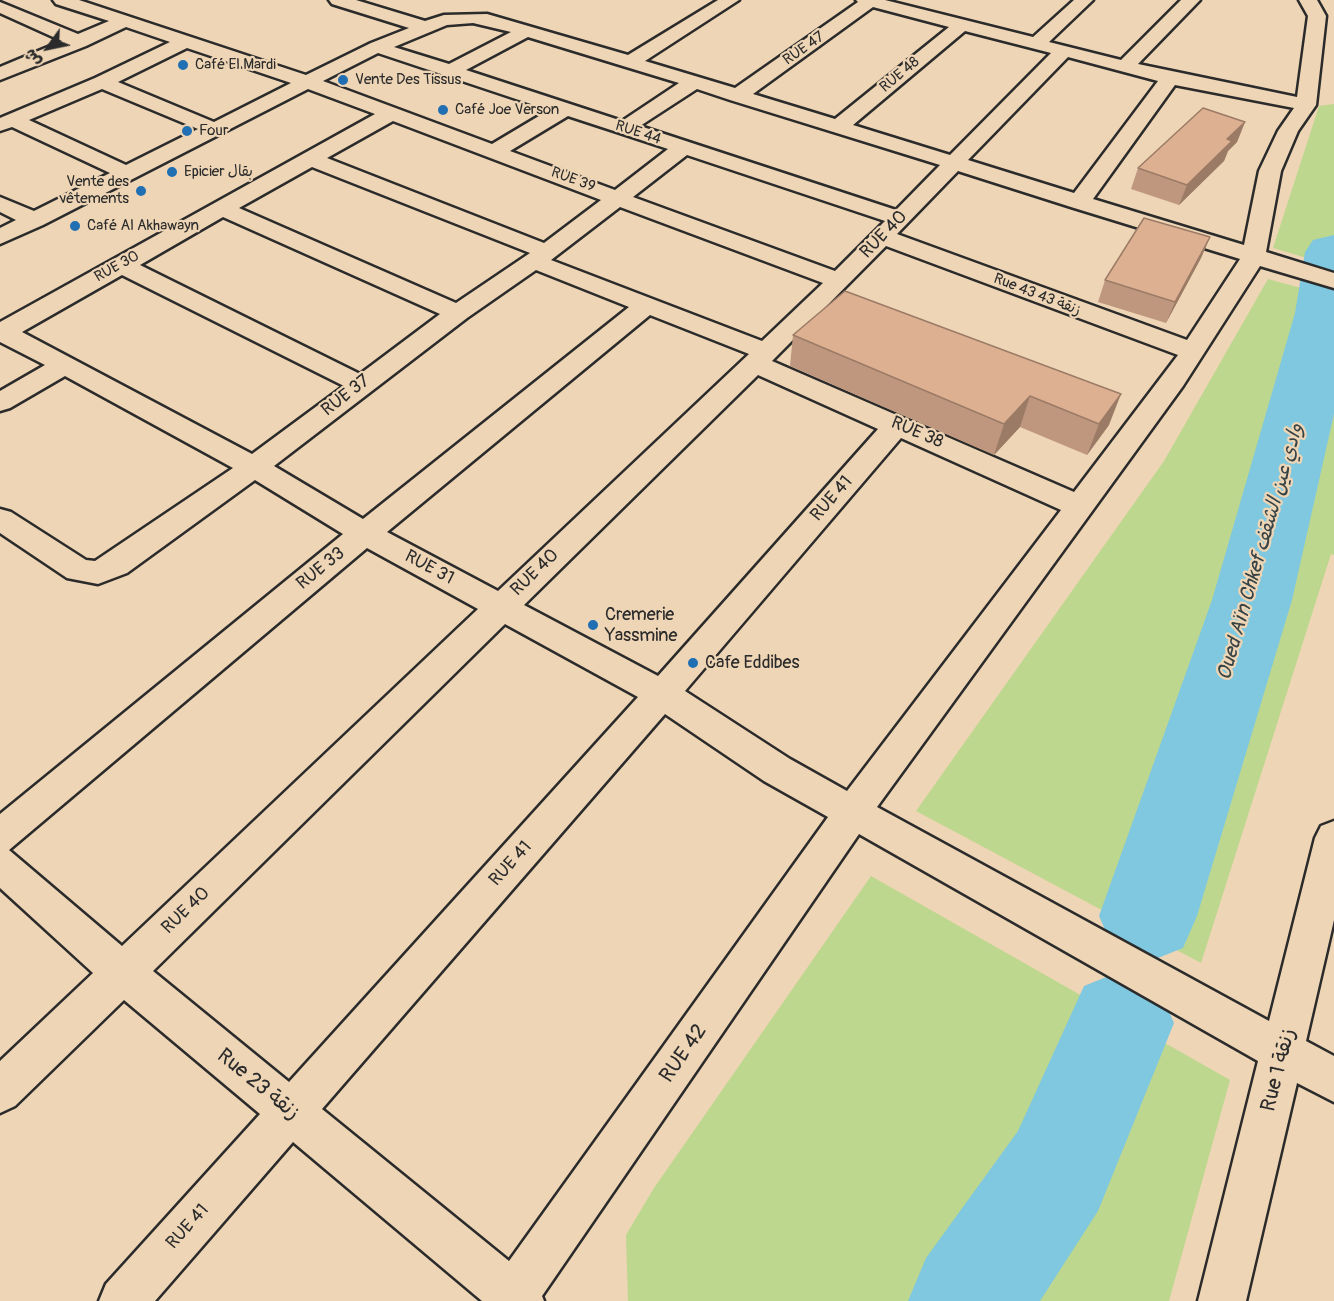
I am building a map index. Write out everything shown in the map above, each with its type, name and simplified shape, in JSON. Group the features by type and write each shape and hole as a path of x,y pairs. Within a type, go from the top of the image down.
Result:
{"street":[{"name":"RUE 39","path":"62,0 307,82 620,197 832,297"},
{"path":"338,0 424,27"},
{"path":"0,237 377,46 424,27 458,18 495,0"},
{"path":"630,62 729,0"},
{"name":"RUE 40","path":"0,1091 759,357 832,297 891,227 953,164 1051,47 1084,0"},
{"path":"1126,66 1191,0"},
{"path":"1253,258 1270,171 1288,131 1306,105 1317,16 1308,0"},
{"path":"867,1 936,11 963,24 1170,78 1306,105"},
{"name":"RUE 47","path":"737,96 867,1"},
{"path":"0,7 80,42"},
{"path":"458,18 487,19 1253,258 1334,281"},
{"path":"0,76 125,21"},
{"name":"RUE 48","path":"838,128 963,24"},
{"path":"452,70 526,31"},
{"path":"6,122 102,82 186,41"},
{"name":"RUE 44","path":"377,46 683,148 891,227"},
{"path":"0,76 55,102"},
{"path":"1079,202 1170,78"},
{"path":"102,82 214,129"},
{"path":"624,128 694,82"},
{"path":"496,151 565,109"},
{"name":"RUE 30","path":"1,332 392,113"},
{"path":"6,122 126,173"},
{"name":"RUE 37","path":"0,519 78,570 98,573 116,566 254,468 360,384 540,257 683,148"},
{"name":"RUE 38","path":"310,159 540,257 759,357 897,425 1079,506"},
{"path":"0,204 35,220"},
{"path":"223,209 458,313"},
{"name":"Rue 43 زنقة 43","path":"891,227 1192,351"},
{"name":"RUE 42","path":"517,1298 854,812 1079,506 1129,420 1192,351 1253,258"},
{"path":"121,265 360,384"},
{"name":"RUE 33","path":"0,837 102,749 646,306"},
{"name":"RUE 31","path":"1,332 254,468 366,534 662,694 777,770 1334,1080"},
{"path":"0,402 65,365"},
{"name":"RUE 41","path":"123,1301 662,694 897,425"},
{"name":"Rue 1 زنقة","path":"1222,1301 1333,848"},
{"name":"Rue 23 زنقة","path":"0,864 122,972 517,1298"}],"green space":[{"path":"1334,104 1334,266 1273,248 1319,106"},
{"path":"1268,279 1334,297 1334,555 1331,554 1201,963 916,811 1164,461"},
{"path":"871,876 1230,1080 1169,1301 628,1301 626,1235 654,1188"}],"building":[{"path":"1203,108 1245,122 1227,139 1232,141 1187,185 1138,168"},
{"path":"1144,218 1210,237 1175,302 1105,280"},
{"path":"845,291 1121,394 1099,424 1030,396 1004,424 793,335"}],"waterway":[{"name":"Oued Aïn Chkef وادي عين الشقف","path":"1148,916 1252,600 1326,313 1334,252"},
{"name":"Oued Aïn Chkef وادي عين الشقف","path":"969,1301 1058,1171 1121,1023"}],"place":[{"name":"Café El Mardi","path":"183,65"},
{"name":"Vente Des Tissus","path":"343,80"},
{"name":"Café Joe Verson","path":"443,110"},
{"name":"Four","path":"187,131"},
{"name":"Epicier بقال","path":"172,172"},
{"name":"Vente des vêtements","path":"141,191"},
{"name":"Café Al Akhawayn","path":"75,226"},
{"name":"Cremerie Yassmine","path":"593,625"},
{"name":"Cafe Eddibes","path":"693,663"}]}
